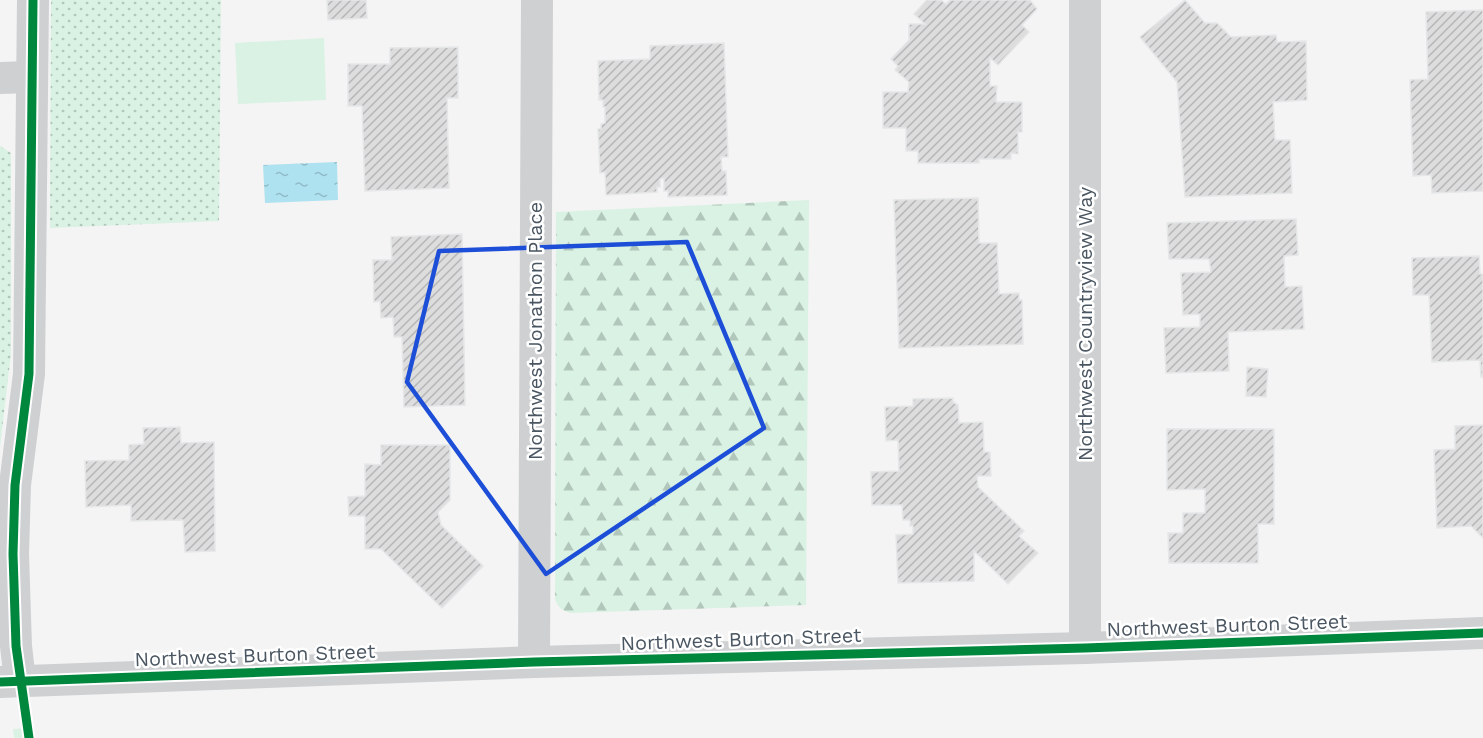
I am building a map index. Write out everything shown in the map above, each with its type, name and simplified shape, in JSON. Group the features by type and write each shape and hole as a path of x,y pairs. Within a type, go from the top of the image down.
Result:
{"street":[{"path":"10,682 16,646 13,554 15,485 29,374 33,0"},
{"name":"Northwest Jonathon Place","path":"534,662 537,0"},
{"name":"Northwest Countryview Way","path":"1085,0 1085,648"},
{"path":"0,78 31,77"},
{"name":"Northwest Burton Street","path":"10,682 534,662 1085,648 1483,633"}],"highlighted area":[{"path":"687,242 764,428 546,574 407,382 439,251"}],"green space":[{"path":"51,0 221,0 219,221 50,228"},
{"path":"324,38 326,100 238,104 235,43"},
{"path":"0,146 11,153 11,354 0,447"},
{"path":"809,200 806,605 570,613 562,609 555,599 556,212"},
{"path":"30,728 31,738 14,738 13,729"}],"water":[{"path":"337,162 338,200 265,203 263,165"}],"building":[{"path":"327,0 366,0 367,18 328,20"},
{"path":"927,0 941,0 946,4 950,0 1030,0 1037,9 1022,25 1029,32 998,65 990,58 990,86 997,86 996,102 1022,102 1022,132 1018,132 1018,154 1011,153 1011,159 979,159 979,163 918,163 918,151 906,151 906,128 883,128 883,92 908,92 909,82 895,70 898,66 891,59 909,40 909,24 925,24 914,14"},
{"path":"1185,0 1205,23 1217,23 1231,37 1276,35 1277,42 1306,41 1307,100 1273,102 1275,140 1290,140 1292,193 1185,197 1177,82 1140,37"},
{"path":"1483,10 1483,191 1432,193 1431,175 1413,176 1410,80 1428,79 1426,12"},
{"path":"724,43 728,157 721,157 722,171 726,171 727,195 668,197 668,191 664,191 664,178 660,179 657,192 606,195 605,172 600,173 598,129 601,129 601,124 605,123 605,107 603,107 603,100 599,100 598,61 650,59 650,46"},
{"path":"458,47 458,98 447,98 449,188 365,191 362,106 348,106 348,64 390,64 390,48"},
{"path":"978,198 979,243 997,243 999,294 1019,293 1019,300 1022,300 1023,344 899,348 894,200"},
{"path":"1296,219 1298,255 1284,256 1285,287 1302,286 1304,329 1228,332 1229,371 1166,373 1164,328 1200,327 1200,314 1183,315 1181,273 1211,272 1209,259 1169,259 1167,223"},
{"path":"462,234 465,405 404,407 402,337 394,337 393,317 381,318 380,301 374,302 373,260 392,260 391,237"},
{"path":"1479,256 1480,274 1483,274 1483,377 1481,377 1480,360 1432,362 1429,295 1413,295 1412,258"},
{"path":"1247,367 1268,369 1266,397 1246,396"},
{"path":"953,398 953,402 958,405 959,423 983,422 984,452 990,452 991,476 977,476 978,487 1024,531 1019,536 1038,553 1008,584 974,551 974,581 898,583 896,535 913,534 913,526 910,526 910,520 903,520 902,505 872,505 871,472 899,471 898,440 886,441 885,407 913,406 913,399"},
{"path":"1483,425 1483,538 1471,526 1437,528 1434,450 1455,449 1455,426"},
{"path":"180,427 181,443 214,442 215,551 185,552 183,520 131,521 131,505 86,507 85,461 129,460 129,445 144,444 143,428"},
{"path":"1167,429 1274,429 1274,524 1258,524 1258,563 1169,563 1168,533 1183,533 1183,513 1205,513 1205,489 1167,490"},
{"path":"381,445 450,445 450,500 438,512 441,525 483,566 442,608 381,549 365,549 365,516 349,516 348,497 365,496 365,464 381,465"}],"cycle path":[{"path":"29,738 16,646 13,554 15,485 29,374 33,0"},
{"path":"0,682 534,662 1085,648 1483,633"}]}
